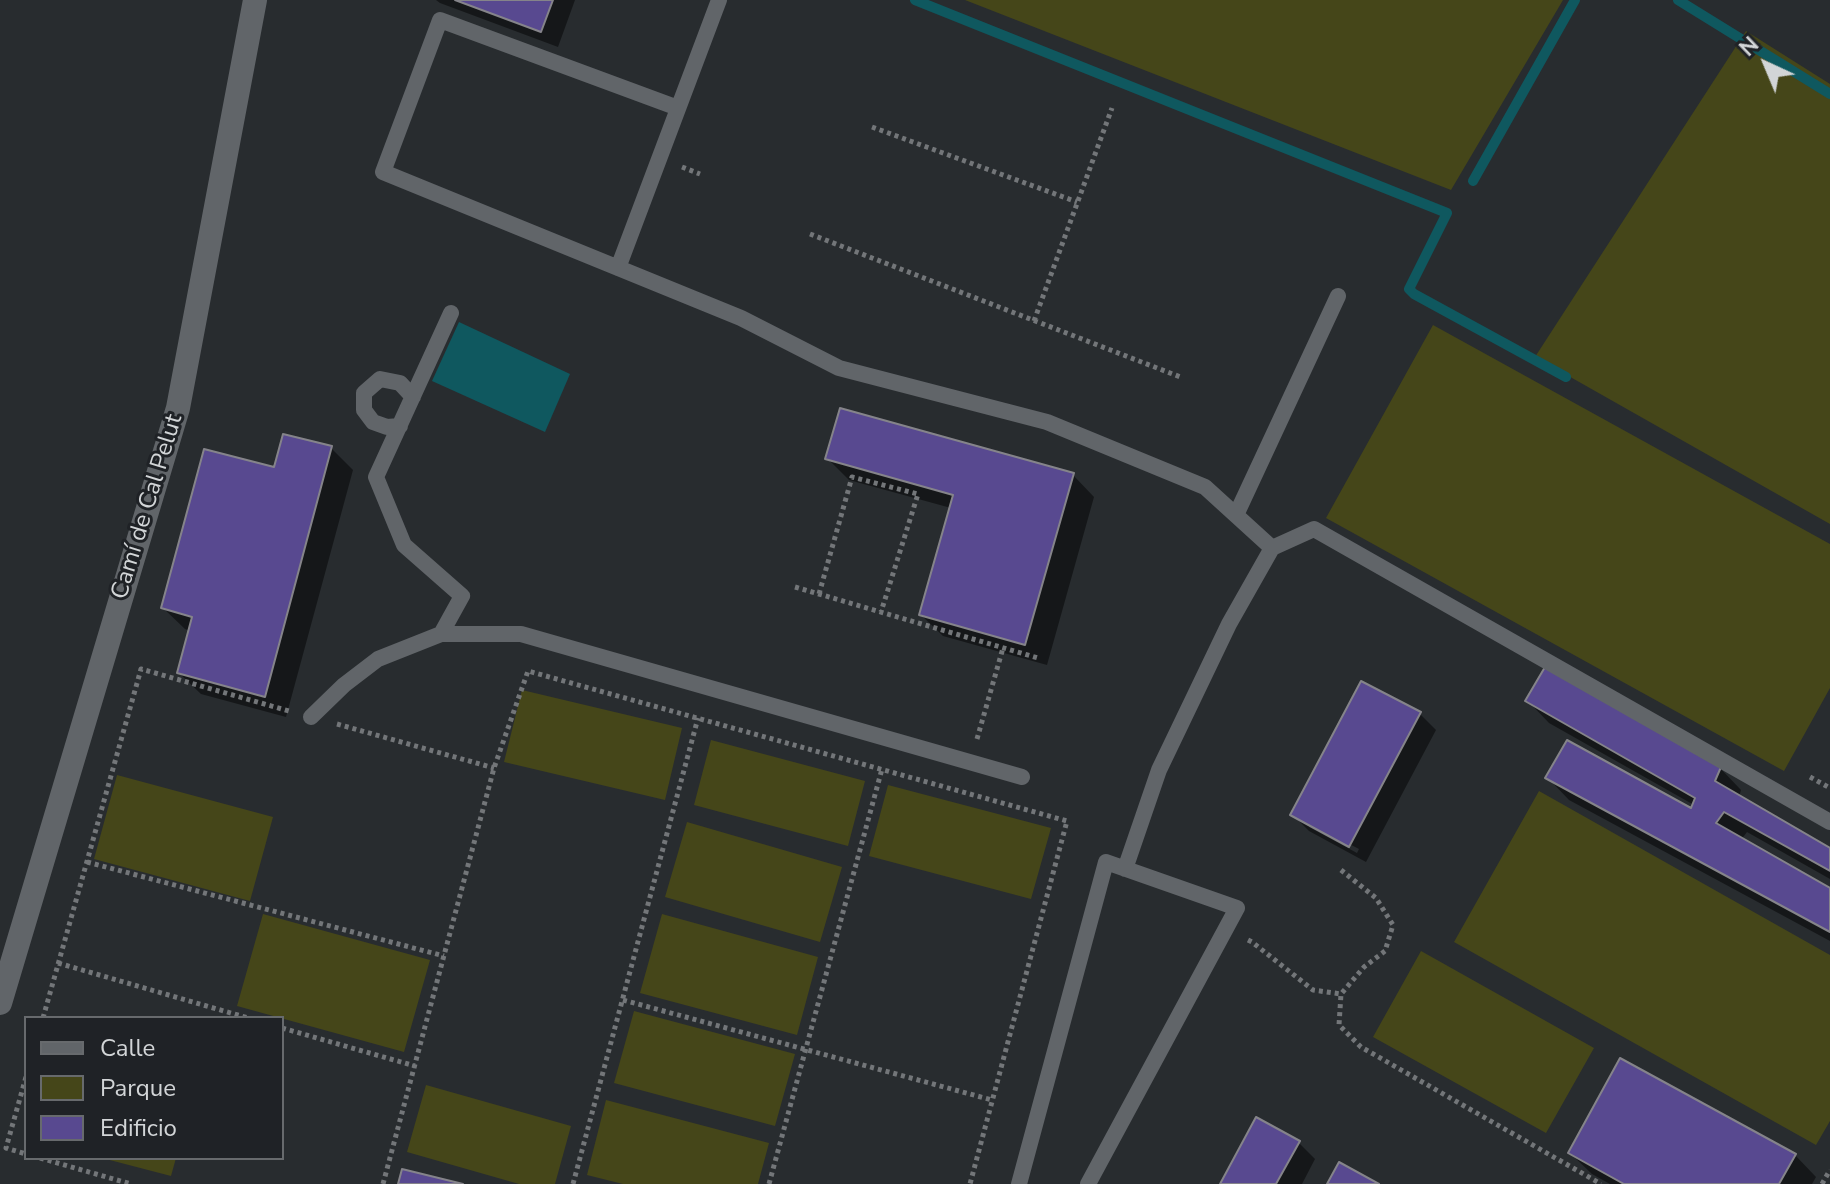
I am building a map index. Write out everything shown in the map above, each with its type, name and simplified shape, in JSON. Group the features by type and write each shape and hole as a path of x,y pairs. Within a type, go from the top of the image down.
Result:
{"street":[{"name":"Camí de Cal Pelut","path":"0,1003 178,408 255,0"}],"lane":[{"path":"618,268 719,0"},
{"path":"678,108 440,20 383,172 741,318 839,368 1047,422 1205,487 1272,548"},
{"path":"1236,515 1338,296"},
{"path":"441,634 462,596 404,545 376,477 451,313"},
{"path":"400,426 387,427 373,422 364,410 364,393 380,379 400,383 413,397"},
{"path":"1125,869 1159,770 1229,624 1272,548 1314,529 1830,822"},
{"path":"311,717 344,685 378,659 441,634 521,634 1022,777"},
{"path":"1019,1184 1106,862 1237,908 1088,1184"}],"path":[{"path":"1034,321 1112,108"},
{"path":"872,127 1077,202"},
{"path":"810,234 1183,378"},
{"path":"819,594 852,477 918,494 881,612"},
{"path":"795,587 1038,658"},
{"path":"970,762 1003,648"},
{"path":"44,1016 141,669 494,768"},
{"path":"383,1184 494,768 528,671 1067,821 970,1184"},
{"path":"573,1184 698,718"},
{"path":"769,1184 882,769"},
{"path":"1810,777 1830,788"},
{"path":"87,862 444,956"},
{"path":"1341,870 1376,898 1393,925 1385,951 1364,967 1341,994 1339,1025 1361,1047 1601,1184"},
{"path":"1225,931 1252,942 1313,990 1341,994"},
{"path":"58,963 241,1016"},
{"path":"623,1000 992,1101"},
{"path":"284,1029 415,1066"},
{"path":"24,1084 6,1148 24,1153"},
{"path":"47,1160 131,1184"},
{"path":"1822,1184 1830,1170"}],"green space":[{"path":"965,0 1563,0 1451,190"},
{"path":"1746,31 1830,84 1830,524 1535,357"},
{"path":"1433,325 1830,544 1830,688 1784,771 1326,518"},
{"path":"522,690 682,728 665,800 504,762"},
{"path":"711,740 865,781 848,846 694,805"},
{"path":"117,775 273,817 250,901 94,859"},
{"path":"888,785 1051,828 1031,899 869,856"},
{"path":"1539,791 1830,955 1830,1121 1816,1145 1454,942"},
{"path":"687,822 842,867 820,942 665,897"},
{"path":"263,914 430,960 404,1052 284,1019 284,1016 237,1006"},
{"path":"662,914 818,957 797,1035 640,993"},
{"path":"1421,951 1594,1048 1546,1133 1373,1037"},
{"path":"634,1011 795,1054 775,1126 614,1083"},
{"path":"426,1085 571,1126 555,1184 519,1184 407,1152"},
{"path":"606,1100 769,1143 758,1184 623,1184 587,1175"},
{"path":"110,1160 175,1160 171,1176"}],"water":[{"path":"459,322 570,374 545,432 432,381"}],"building":[{"path":"455,0 553,0 541,32"},
{"path":"840,408 1074,473 1025,645 919,615 953,495 825,459"},
{"path":"283,434 332,446 265,697 177,673 192,617 161,608 204,449 274,467"},
{"path":"1545,667 1721,767 1715,781 1830,848 1830,871 1724,812 1716,823 1830,888 1830,932 1545,778 1567,740 1691,808 1695,798 1525,701"},
{"path":"1361,681 1421,712 1349,847 1290,815"},
{"path":"1620,1058 1796,1154 1779,1184 1624,1184 1568,1153"},
{"path":"1256,1117 1300,1141 1276,1184 1220,1184"},
{"path":"1339,1162 1379,1184 1327,1184"},
{"path":"402,1169 463,1184 398,1184"}],"waterway":[{"path":"915,0 1447,213 1409,289 1566,377"},
{"path":"1473,181 1575,0"},
{"path":"1678,0 1830,94"}]}
